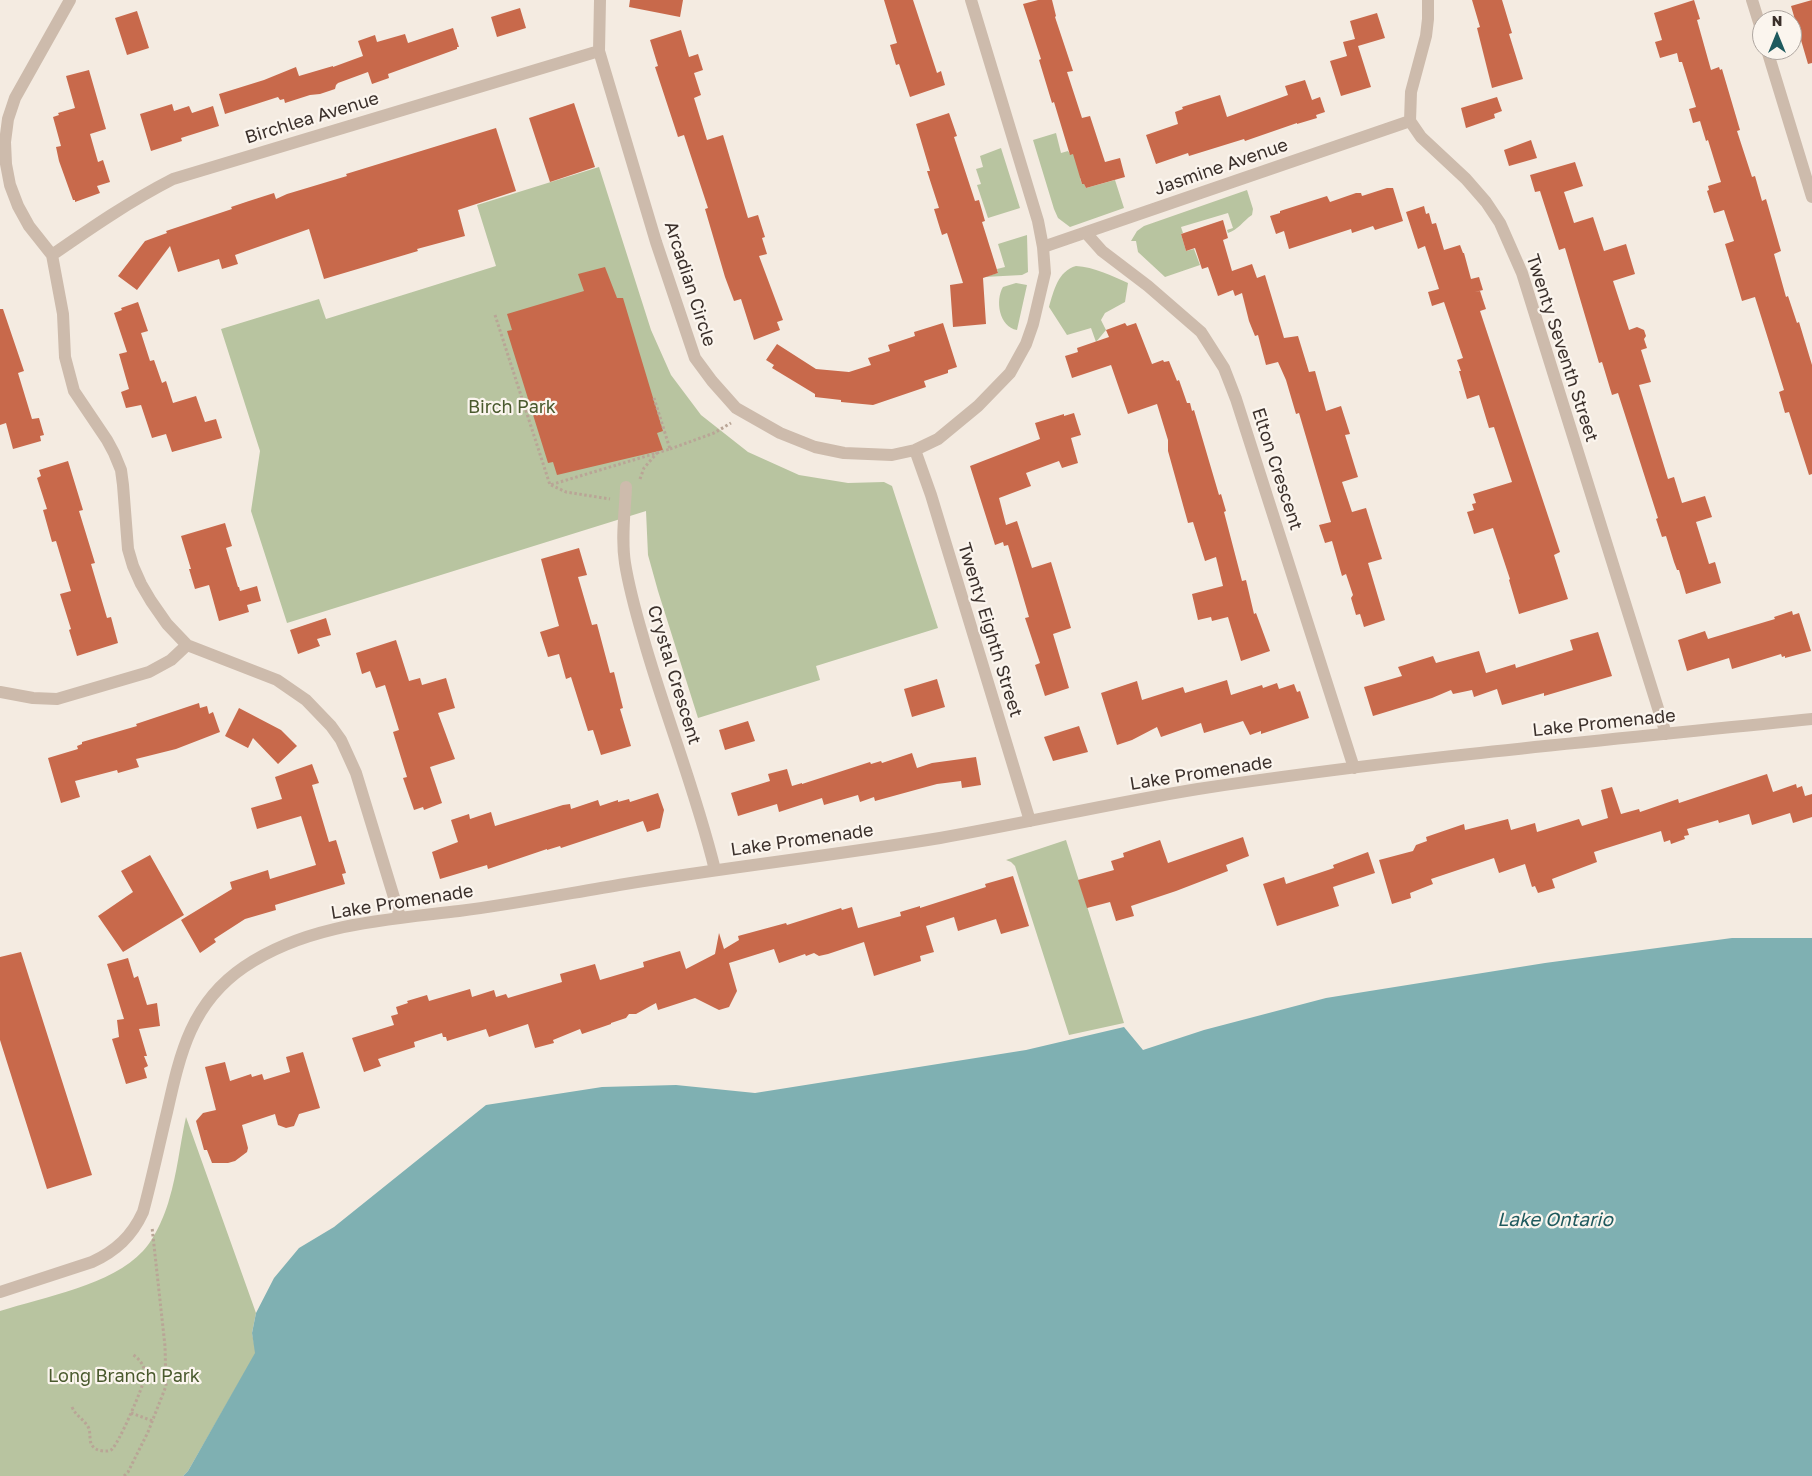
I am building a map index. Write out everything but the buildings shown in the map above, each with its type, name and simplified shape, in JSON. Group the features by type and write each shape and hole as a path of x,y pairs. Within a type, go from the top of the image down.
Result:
{"street":[{"path":"70,0 15,98 8,119 5,142 6,164 10,185 18,206 29,226 52,255 63,314 65,357 74,391 107,440 120,470 128,549 133,566 151,601 167,624 187,645 277,680 306,700 331,726 341,740 356,773 400,917"},
{"name":"Arcadian Circle","path":"600,0 600,51 656,242 695,358 736,408 780,433 815,447 844,453 892,455 915,450 938,439 978,406 1010,373 1026,344 1037,310 1045,273 1043,247 1038,222 971,0"},
{"path":"1410,121 1411,92 1426,36 1428,0"},
{"name":"Birchlea Avenue","path":"52,255 145,193 173,179 600,51"},
{"path":"1771,60 1812,197"},
{"name":"Jasmine Avenue","path":"1043,247 1410,121"},
{"name":"Twenty Seventh Street","path":"1410,121 1421,137 1466,178 1486,202 1500,223 1522,273 1666,734"},
{"name":"Elton Crescent","path":"1086,233 1102,251 1148,286 1200,332 1224,368 1239,408 1354,768"},
{"name":"Twenty Eighth Street","path":"915,450 931,495 1030,821"},
{"name":"Crystal Crescent","path":"626,487 623,544 631,594 716,870"},
{"path":"0,692 34,698 57,699 149,672 171,660 187,645"},
{"name":"Lake Promenade","path":"0,1292 79,1268 105,1257 125,1241 138,1223 143,1212 183,1047 194,1023 209,1001 230,977 245,966 287,943 311,935 400,917 503,905 716,870 930,839 1197,790 1354,768 1812,719"}],"path":[{"path":"496,315 550,485 566,492 625,501"},
{"path":"654,398 670,449"},
{"path":"550,485 670,449 714,433 745,414"},
{"path":"626,487 639,482 644,468 657,453"},
{"path":"124,1476 128,1472 153,1421 166,1386 165,1346 152,1226 143,1212"},
{"path":"72,1408 76,1416 87,1425 91,1445 97,1450 103,1451 110,1450 115,1446 131,1413 145,1376 142,1363 132,1354"},
{"path":"131,1413 153,1421"}],"green space":[{"path":"1056,133 1061,153 1068,151 1070,154 1078,152 1083,178 1080,178 1082,184 1086,188 1115,180 1124,208 1070,227 1058,218 1033,140"},
{"path":"1001,148 1020,208 988,218 977,185 981,184 976,169 983,167 980,156"},
{"name":"Birch Park","path":"599,167 651,330 671,375 701,415 748,452 799,475 848,483 884,482 892,486 938,628 816,666 820,680 698,718 648,555 646,511 287,623 251,511 260,451 221,329 319,299 326,319 496,266 477,205"},
{"path":"1247,190 1253,209 1252,215 1232,232 1228,233 1227,230 1233,228 1228,213 1181,227 1186,251 1194,249 1200,265 1165,277 1138,252 1136,241 1131,241 1137,231 1144,226"},
{"path":"1027,235 1028,272 1022,275 984,277 998,273 997,269 1005,267 998,244"},
{"path":"1076,266 1096,270 1128,283 1125,302 1105,313 1101,320 1106,330 1096,342 1091,328 1067,335 1049,307 1061,277 1070,268"},
{"path":"1016,283 1027,285 1017,330 1006,324 999,306 1003,287"},
{"path":"1066,840 1124,1023 1069,1035 1015,866 1006,860"},
{"name":"Long Branch Park","path":"186,1117 256,1313 252,1333 256,1353 188,1471 183,1476 0,1476 0,1311 96,1281 130,1263 143,1251 155,1234 167,1206"}],"water":[{"name":"Lake Ontario","path":"1732,938 1812,938 1812,1476 183,1476 188,1471 255,1353 252,1333 256,1313 274,1278 299,1248 334,1227 486,1105 602,1087 676,1085 755,1093 1026,1050 1124,1027 1143,1050 1204,1030 1326,998 1545,963"}]}
